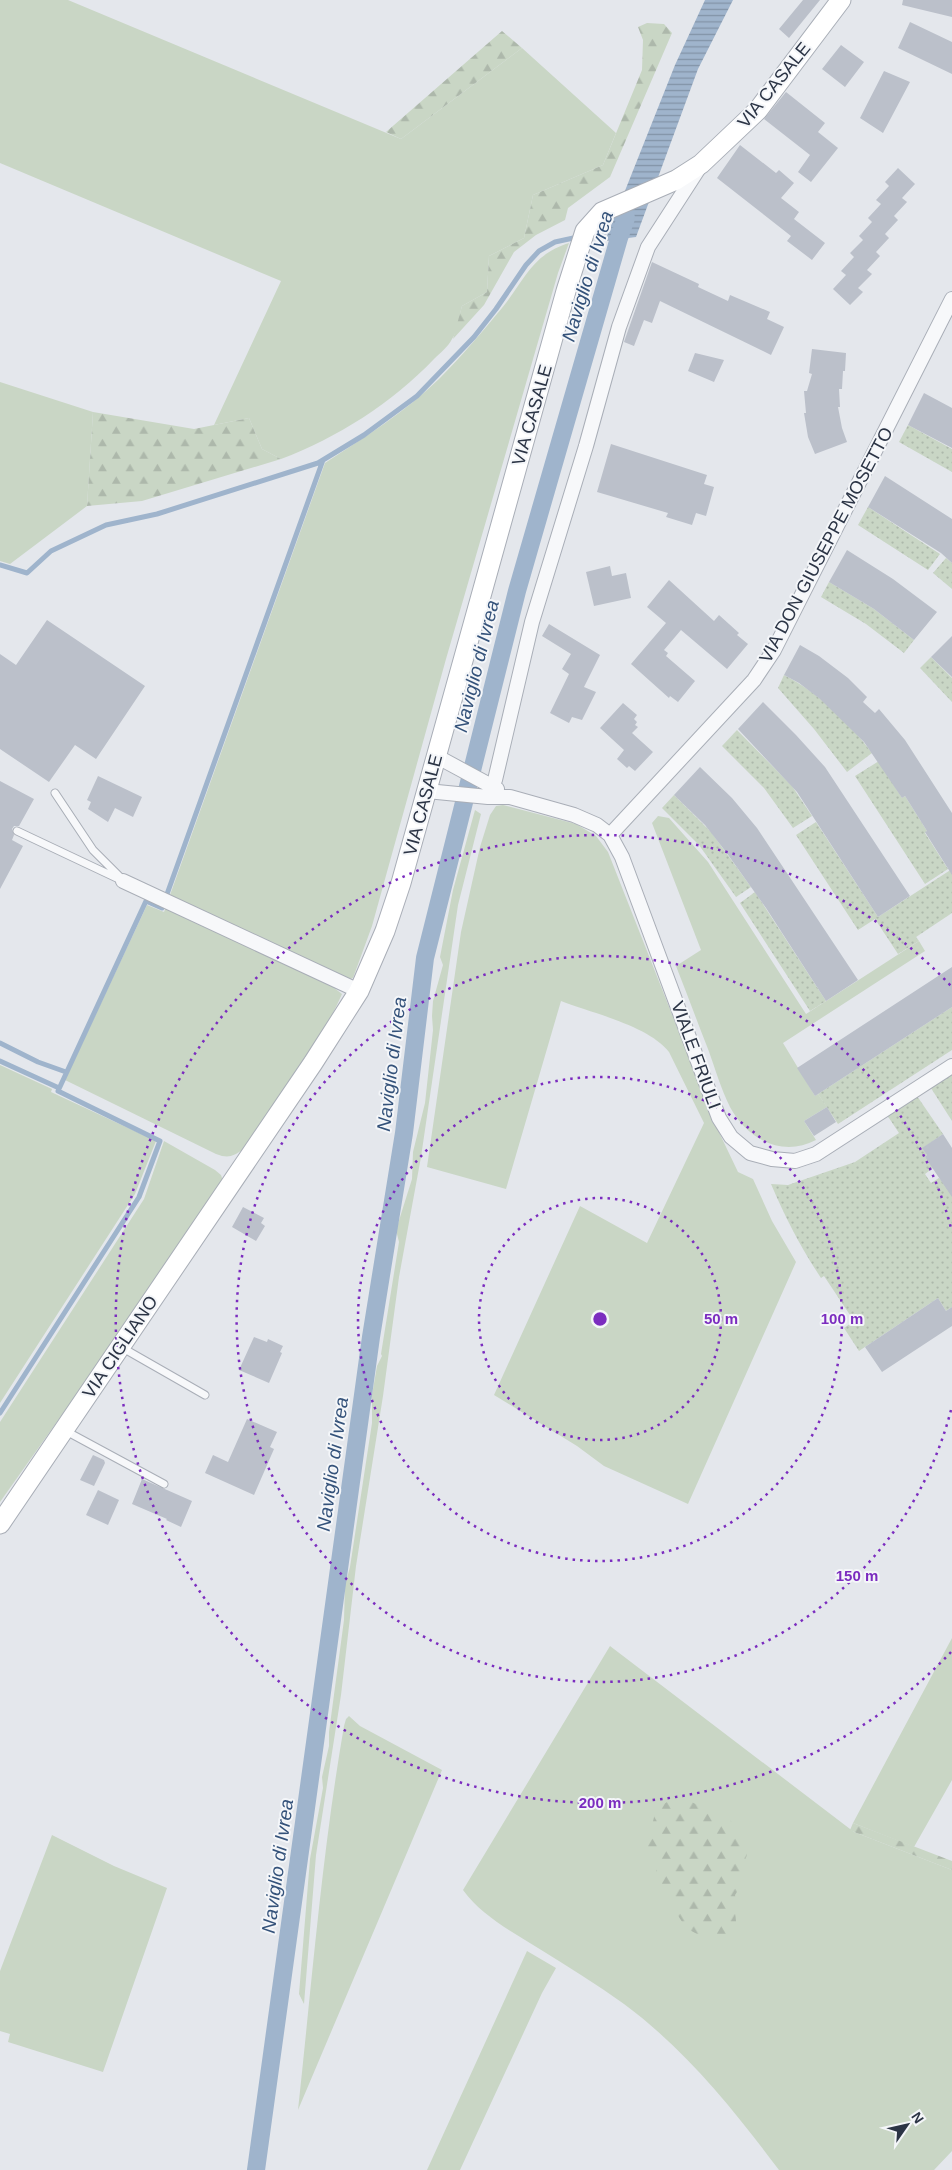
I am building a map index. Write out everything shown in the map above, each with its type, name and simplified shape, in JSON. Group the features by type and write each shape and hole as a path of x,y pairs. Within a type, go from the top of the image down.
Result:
{"main road":[{"name":"VIA CASALE","path":"240,1170 359,991 390,915 427,792 566,291 585,230 602,212 676,180 701,164 758,110 841,0"},
{"name":"VIA CIGLIANO","path":"0,1524 240,1170"}],"street":[{"name":"VIA CASALE","path":"489,791 495,780 536,607 568,509 624,311 648,247 701,164"},
{"name":"VIA DON GIUSEPPE MOSETTO","path":"610,835 754,680 774,650 952,299"},
{"name":"VIALE FRIULI","path":"436,756 489,791 585,819 610,835 622,857 719,1118 731,1137 750,1153 772,1159 795,1161 816,1154 952,1066"},
{"name":"VIALE FRIULI","path":"427,792 447,794 489,791"},
{"path":"123,881 359,991"}],"lane":[{"path":"55,793 93,850 123,881"},
{"path":"17,831 123,881"},
{"path":"120,1347 206,1395"},
{"path":"64,1430 164,1484"}],"green space":[{"path":"0,0 68,0 401,139 522,48 616,133 603,165 533,195 524,238 489,256 487,292 462,306 456,332 444,350 418,375 363,418 323,441 281,459 262,449 249,418 214,425 281,281 0,163"},
{"path":"647,23 664,24 672,33 610,177 568,208 565,220 536,235 514,252 484,305 453,339 462,306 487,292 489,256 524,238 533,195 603,165 642,70 643,40 638,27"},
{"path":"502,31 522,48 401,139 386,132"},
{"path":"569,243 558,273 446,659 372,926 353,978 347,980 170,895 325,463 384,424 426,391 447,371 479,335 537,261 556,248"},
{"path":"0,382 93,412 87,506 10,564 0,561"},
{"path":"93,412 194,429 249,418 262,449 281,459 142,501 87,506"},
{"path":"908,425 952,449 952,472 899,442"},
{"path":"868,507 940,554 928,570 858,525"},
{"path":"946,558 952,563 952,589 933,573"},
{"path":"829,582 874,609 914,640 904,653 866,624 821,597"},
{"path":"931,657 952,678 952,702 920,668"},
{"path":"784,675 809,690 833,709 872,753 847,772 814,729 778,688"},
{"path":"737,730 792,786 812,816 793,828 764,788 722,746"},
{"path":"879,761 902,798 905,796 927,831 925,833 948,869 925,884 855,776"},
{"path":"674,795 711,832 751,887 736,897 699,845 662,808"},
{"path":"503,805 576,824 596,836 608,852 716,1126 738,1172 753,1179 772,1221 796,1262 688,1504 604,1466 577,1446 494,1395 580,1206 647,1243 704,1123 669,1052 660,1043 634,1028 561,1001 506,1189 427,1167 461,932 480,847 490,815 496,806"},
{"path":"475,810 481,814 458,905 421,1157 399,1277 383,1396 356,1566 341,1695 316,1855 304,2004 299,1994 310,1859 323,1788 322,1777 329,1746 329,1732 344,1620 345,1585 350,1567 372,1423 372,1395 377,1366 382,1356 399,1242 396,1230 412,1179 413,1152 425,1103 433,1030 433,1001 443,965 440,957 453,890"},
{"path":"658,816 669,818 708,862 806,1014 919,941 925,951 783,1043 815,1096 818,1094 827,1107 804,1121 816,1140 791,1147 778,1146 767,1142 746,1128 730,1107 676,966 701,950 652,823"},
{"path":"816,822 878,917 952,869 952,913 916,937 919,941 898,954 875,919 858,930 796,835"},
{"path":"755,892 826,1001 810,1011 740,903"},
{"path":"147,905 164,912 166,907 333,987 342,994 321,1034 297,1073 244,1149 231,1156 216,1154 65,1080"},
{"path":"952,1007 952,1050 838,1124 818,1094"},
{"path":"0,1065 52,1089 51,1092 156,1141 135,1194 0,1403"},
{"path":"952,1070 952,1121 929,1085"},
{"path":"917,1096 943,1134 923,1148 927,1155 925,1157 933,1168 925,1174 931,1183 939,1178 952,1192 952,1307 946,1311 938,1298 859,1351 844,1328 854,1321 824,1276 821,1278 807,1255 771,1184 788,1185 855,1162 899,1133 887,1115"},
{"path":"164,1141 215,1170 221,1175 223,1181 154,1285 0,1502 0,1422 144,1199"},
{"path":"952,1638 952,1780 914,1847 853,1823"},
{"path":"610,1646 854,1832 952,1870 952,2151 934,2170 779,2170 707,2081 647,2022 603,1989 488,1915 463,1890"},
{"path":"349,1716 360,1726 442,1770 298,2110 318,1917 336,1774 344,1726"},
{"path":"681,1799 709,1810 722,1811 736,1827 745,1847 747,1855 739,1875 741,1886 735,1895 735,1929 723,1940 697,1934 686,1928 657,1883 656,1868 647,1846 656,1809 667,1802"},
{"path":"853,1823 952,1861 952,1870 854,1832 850,1830"},
{"path":"52,1835 114,1866 167,1888 103,2072 8,2042 10,2034 0,2031 0,1971"},
{"path":"527,1951 556,1968 542,1993 460,2170 427,2170"}],"water":[{"path":"705,0 733,0 698,69 636,237 605,241 675,65"}],"building":[{"path":"803,0 820,0 789,38 779,29"},
{"path":"903,0 952,0 952,17 902,5"},
{"path":"910,22 952,42 952,74 898,48"},
{"path":"841,45 864,62 845,87 822,69"},
{"path":"884,71 910,82 883,133 860,118"},
{"path":"786,92 825,123 818,132 838,148 811,182 798,172 810,155 764,119"},
{"path":"740,145 776,173 779,170 794,183 781,198 799,212 794,219 825,243 812,260 787,241 791,236 717,178"},
{"path":"898,168 915,184 902,198 907,202 894,216 898,220 885,234 889,238 876,252 880,256 867,270 872,274 858,288 863,292 850,305 833,289 846,275 841,271 854,257 850,253 863,240 859,236 872,222 868,218 881,204 876,200 889,186 885,182"},
{"path":"652,262 699,284 698,287 728,301 730,295 770,312 767,319 784,327 771,355 660,301 652,323 644,320 634,346 624,342"},
{"path":"812,349 846,353 842,389 839,389 840,407 838,407 847,442 815,454 808,437 804,413 806,413 804,391 807,391 812,374 809,373"},
{"path":"695,353 724,360 714,382 688,371"},
{"path":"924,393 952,408 952,448 908,425"},
{"path":"611,444 707,475 704,484 714,487 706,516 696,513 692,525 666,517 668,513 597,492"},
{"path":"885,476 952,519 952,563 941,553 868,507"},
{"path":"847,550 893,579 937,612 914,640 874,609 829,582"},
{"path":"610,566 612,576 626,573 631,598 594,606 586,572"},
{"path":"669,580 714,621 719,615 748,644 727,669 681,630 664,650 668,653 666,656 695,681 678,702 670,696 669,698 631,664 666,623 647,607"},
{"path":"47,620 145,686 96,759 75,745 49,782 0,749 0,654 16,665"},
{"path":"549,624 600,655 584,687 596,692 582,720 572,717 569,723 550,713 569,674 562,669 571,654 542,636"},
{"path":"952,636 952,677 931,657"},
{"path":"800,645 819,656 848,678 867,697 863,702 875,713 879,709 905,740 952,813 952,875 905,796 902,798 864,742 820,699 799,683 784,675"},
{"path":"763,702 825,767 910,896 878,917 797,792 738,729"},
{"path":"623,703 637,715 634,719 637,722 635,725 638,727 632,733 653,752 635,771 629,766 627,768 617,759 624,750 600,728"},
{"path":"700,767 732,798 757,828 858,980 826,1001 766,908 726,852 705,825 674,795"},
{"path":"98,776 142,797 133,817 115,808 108,822 88,809 91,802 87,800"},
{"path":"0,781 34,799 19,826 14,826 12,829 14,835 12,840 23,846 0,889"},
{"path":"952,967 952,1007 815,1096 797,1068"},
{"path":"827,1107 836,1122 814,1136 804,1121"},
{"path":"943,1134 952,1148 952,1197 925,1157 927,1155 922,1148"},
{"path":"243,1207 264,1218 261,1223 265,1226 256,1241 232,1227"},
{"path":"938,1298 946,1311 952,1307 952,1326 882,1372 865,1347"},
{"path":"254,1337 267,1342 268,1339 283,1346 280,1352 282,1353 269,1383 239,1370"},
{"path":"247,1419 277,1432 270,1447 274,1449 254,1495 205,1473 213,1455 228,1462"},
{"path":"93,1455 104,1460 105,1463 94,1486 80,1480"},
{"path":"142,1479 192,1501 181,1527 132,1504"},
{"path":"98,1490 119,1500 108,1525 86,1515"}],"waterway":[{"name":"Naviglio di Ivrea","path":"256,2170 371,1337 404,1133 425,958 517,591 626,218"},
{"path":"589,235 615,230"},
{"path":"0,565 27,573 51,551 106,525 157,514 318,463 364,435 417,396 474,337 526,265 539,251 555,242 578,237"},
{"path":"0,1413 139,1197 160,1141 58,1091 146,901 162,908 323,460"},
{"path":"0,1043 38,1062 66,1072"},
{"path":"0,1061 59,1088"}]}
